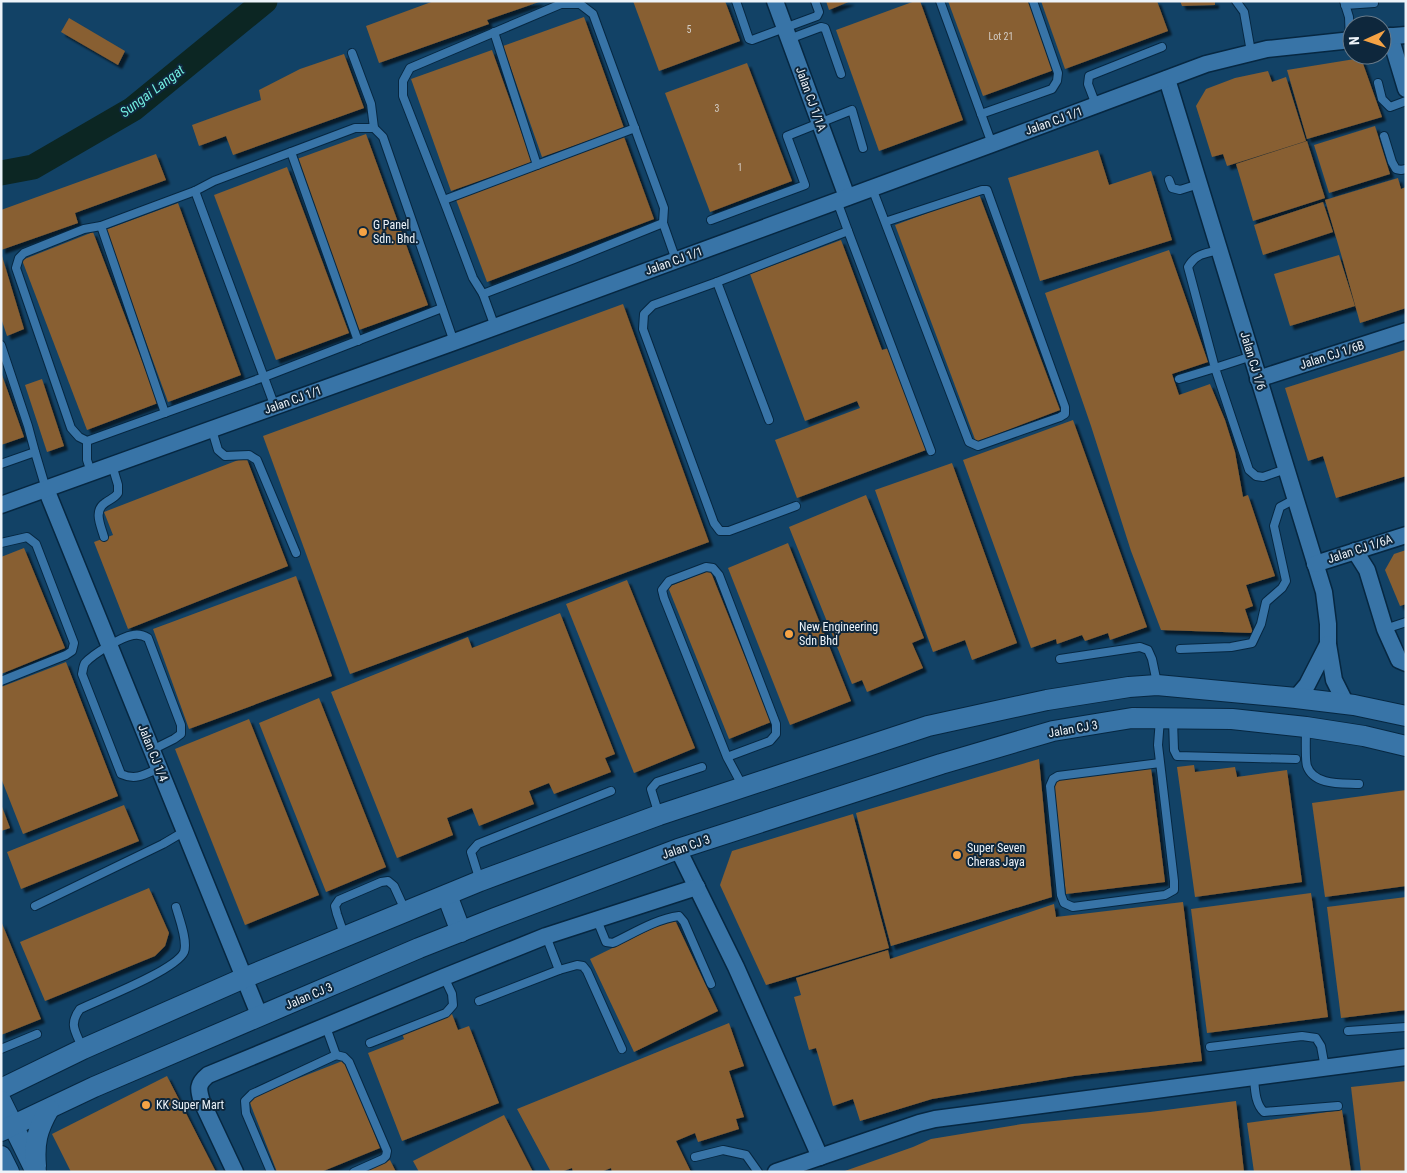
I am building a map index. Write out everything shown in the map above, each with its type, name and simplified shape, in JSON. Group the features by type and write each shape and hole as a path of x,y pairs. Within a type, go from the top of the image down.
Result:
{"street":[{"name":"Jalan CJ 1/1A","path":"776,1 820,124 842,199"},
{"path":"1392,36 1406,89"},
{"name":"Jalan CJ 1/1","path":"1,506 454,342 1206,64 1267,49 1342,41"},
{"name":"Jalan CJ 1/6","path":"1167,79 1324,592 1328,624 1328,644 1334,680 1346,704"},
{"name":"Jalan CJ 1/6B","path":"1258,379 1406,331"},
{"name":"Jalan CJ 1/4","path":"46,489 260,1017"},
{"name":"Jalan CJ 1/6A","path":"1315,564 1406,535"},
{"path":"1355,551 1367,570 1385,629 1399,660 1406,662"},
{"name":"Jalan CJ 1/6","path":"1296,698 1307,685 1328,644"},
{"path":"1,1089 83,1049 244,978 480,881 659,815 928,726 1047,700 1129,687 1157,685 1346,704 1406,716"},
{"name":"Jalan CJ 3","path":"7,1128 94,1087 419,948 678,849 942,764 1053,731 1132,718 1232,719 1306,727 1364,736 1406,746"},
{"path":"678,849 736,967 820,1157"},
{"path":"235,1172 199,1094 202,1080 208,1075 546,936 697,887"},
{"path":"447,895 461,932"},
{"path":"776,1172 935,1119 1406,1057"},
{"path":"1,1101 7,1128 36,1172"},
{"path":"36,1172 36,1136 42,1120 49,1109"},
{"path":"1,1156 9,1172"},
{"path":"1,1167 9,1172"}],"lane":[{"path":"736,1 749,39 752,40 821,27 825,28 841,74"},
{"path":"787,33 817,16 819,12 815,1"},
{"path":"940,1 992,144"},
{"path":"981,114 1052,89 1057,81 1058,73 1033,1"},
{"path":"1236,1 1244,12 1251,52"},
{"path":"1345,3 1374,3"},
{"path":"495,326 483,294 473,278 403,96 403,81 410,68 560,4 580,4 593,14 664,208 663,223 676,260"},
{"path":"494,32 537,165"},
{"path":"1096,105 1088,84 1089,76 1162,47"},
{"path":"352,53 370,104 374,128 383,138 454,342"},
{"path":"1378,83 1382,100 1390,107 1406,101"},
{"path":"711,220 805,185 787,136 852,110 863,148"},
{"path":"374,128 354,128 214,181 194,191 101,226 84,229 24,253 19,258 16,268 71,428 79,437 87,440 264,377 442,308"},
{"path":"444,200 635,128"},
{"path":"1384,136 1396,169 1406,169"},
{"path":"291,152 358,341"},
{"path":"1168,180 1172,188 1180,190 1199,184"},
{"path":"872,188 969,442 978,446 1065,414 1065,407 987,190 885,222"},
{"path":"194,191 274,406"},
{"path":"842,199 848,231 932,451"},
{"path":"483,294 574,260 663,223"},
{"path":"101,226 165,413"},
{"path":"796,506 729,531 720,531 714,523 643,329 644,314 653,305 848,231"},
{"path":"1219,250 1202,254 1193,259 1188,267 1215,368 1249,470 1256,476 1263,477 1286,469"},
{"path":"717,282 770,420"},
{"path":"1,345 28,426 46,489"},
{"path":"1178,379 1252,356"},
{"path":"212,430 218,450 225,456 248,455 257,460 296,553"},
{"path":"87,440 87,460 91,472"},
{"path":"1,464 35,452"},
{"path":"104,537 98,516 100,509 118,493 118,484 112,465"},
{"path":"1180,649 1231,647 1252,643 1261,624 1266,602 1282,588 1286,581 1274,526 1280,507 1296,499"},
{"path":"1,543 27,537 36,544 74,643 72,651 66,655 1,681"},
{"path":"728,757 770,741 776,734 776,724 719,575 714,568 706,567 669,582 662,590 728,757 743,787"},
{"path":"1385,629 1406,622"},
{"path":"152,750 181,734 181,725 148,638 141,635 132,635 110,645 84,664 82,674 121,774 129,778 139,777 160,768"},
{"path":"1060,659 1140,647 1148,650 1152,659 1157,685"},
{"path":"1167,718 1177,756 1296,759"},
{"path":"1160,763 1058,776 1053,779 1050,786 1061,894 1064,902 1073,907 1165,894 1174,890 1174,881 1158,745 1167,718"},
{"path":"1306,727 1307,766 1313,775 1326,782 1359,784"},
{"path":"659,815 651,790 653,785 702,767"},
{"path":"480,881 471,852 478,844 611,791"},
{"path":"35,906 163,844 185,831"},
{"path":"345,937 336,914 335,906 339,900 381,882 388,881 394,886 405,912"},
{"path":"83,1049 74,1028 74,1017 80,1009 157,973 177,960 184,951 185,940 176,907"},
{"path":"597,920 606,942 613,943 658,921 679,916 684,922 711,984"},
{"path":"546,936 559,970"},
{"path":"479,1001 559,970 583,966 622,1049"},
{"path":"370,1043 446,1013 453,1005 452,994 444,977"},
{"path":"1348,1031 1406,1026"},
{"path":"326,1027 336,1055"},
{"path":"1,1049 37,1034"},
{"path":"1210,1047 1302,1036 1316,1038 1321,1046 1325,1068"},
{"path":"271,1172 246,1113 245,1101 252,1094 336,1055 344,1057 349,1062 388,1151 383,1159 354,1172"},
{"path":"1254,1078 1257,1098 1260,1108 1264,1112 1338,1106"},
{"path":"695,1157 723,1150 746,1155 758,1172"}],"building":[{"path":"434,1 539,2 487,20 489,24 379,63 366,26"},
{"path":"633,1 725,1 740,41 659,71"},
{"path":"826,1 851,1 829,10"},
{"path":"915,1 920,1 963,120 879,151 836,30"},
{"path":"948,1 1029,1 1054,70 983,96"},
{"path":"1041,1 1157,1 1168,31 1065,69"},
{"path":"1180,1 1215,1 1215,5 1182,6"},
{"path":"584,17 624,128 542,157 503,46"},
{"path":"69,18 125,51 118,65 61,32"},
{"path":"492,50 532,162 451,191 411,79"},
{"path":"344,54 364,108 233,155 226,136 199,146 192,125 261,100 259,90 300,69"},
{"path":"1342,61 1342,65 1363,65 1382,117 1307,139 1287,70"},
{"path":"747,63 792,181 710,212 665,93"},
{"path":"1268,71 1272,82 1286,77 1306,141 1227,166 1223,154 1212,157 1196,106 1206,89 1235,78"},
{"path":"1375,126 1390,174 1329,193 1314,145"},
{"name":"G Panel Sdn. Bhd.","path":"366,134 428,305 359,330 297,159"},
{"path":"623,134 654,219 487,282 455,197"},
{"path":"1307,141 1325,198 1253,221 1236,164"},
{"path":"1098,150 1109,185 1151,171 1172,240 1040,281 1008,178"},
{"path":"156,154 166,180 75,213 78,223 1,250 1,210"},
{"path":"287,167 349,333 276,360 214,195"},
{"path":"1398,178 1401,189 1406,187 1406,308 1360,323 1325,200"},
{"path":"979,194 1060,410 976,442 895,225"},
{"path":"1323,202 1333,232 1263,255 1254,225"},
{"path":"178,203 241,375 168,402 105,230"},
{"path":"93,232 158,403 87,430 22,260"},
{"path":"841,240 882,350 889,348 926,450 797,498 775,440 860,408 857,401 805,421 750,274"},
{"path":"1169,250 1208,362 1172,374 1179,395 1210,384 1225,420 1235,452 1243,497 1248,495 1275,576 1246,585 1253,606 1245,609 1253,633 1161,630 1131,551 1091,426 1045,293"},
{"path":"1339,255 1355,306 1290,326 1274,274"},
{"path":"2,256 24,329 7,336 1,318"},
{"path":"623,304 709,542 350,674 263,436"},
{"path":"1405,350 1406,476 1336,498 1323,456 1308,461 1285,388"},
{"path":"1,372 24,437 1,445"},
{"path":"42,379 64,446 47,452 25,385"},
{"path":"1073,420 1147,627 1110,640 1108,633 1085,641 1082,635 1057,644 1056,639 1031,648 963,460"},
{"path":"246,457 288,566 128,629 94,542 113,535 104,512"},
{"path":"952,463 1017,643 972,660 965,640 933,652 875,490"},
{"path":"866,495 924,638 912,643 923,668 867,692 862,680 852,684 789,527"},
{"name":"New Engineering Sdn Bhd","path":"788,543 851,701 790,725 728,568"},
{"path":"24,548 65,648 1,674 1,557"},
{"path":"1406,550 1406,604 1400,606 1385,570 1394,554"},
{"path":"710,570 771,722 729,739 668,587"},
{"path":"296,576 332,676 189,729 153,629"},
{"path":"627,580 695,748 634,773 566,604"},
{"path":"560,613 615,754 605,758 611,772 554,794 549,783 529,791 534,804 479,826 472,808 447,818 453,835 397,858 331,692 468,637 472,648"},
{"path":"66,662 118,796 23,834 1,778 1,687"},
{"path":"319,698 386,867 326,892 259,723"},
{"path":"249,719 319,895 245,925 175,749"},
{"name":"Super Seven Cheras Jaya","path":"1039,759 1052,897 891,946 856,813"},
{"path":"1194,765 1195,772 1235,767 1237,777 1287,770 1302,882 1195,897 1177,767"},
{"path":"1151,768 1165,882 1066,894 1053,780"},
{"path":"1406,790 1406,886 1325,897 1312,803"},
{"path":"1,804 10,828 1,831"},
{"path":"124,805 139,841 21,889 7,852"},
{"path":"853,814 889,948 766,985 720,885 732,851"},
{"path":"149,888 169,933 165,946 155,956 45,1001 20,942"},
{"path":"1311,893 1328,1017 1207,1033 1191,909"},
{"path":"1406,897 1406,1010 1341,1018 1327,907"},
{"path":"1183,902 1202,1061 1074,1076 932,1099 860,1121 853,1099 833,1106 816,1048 809,1050 794,997 801,995 796,978 888,950 890,959 1054,904 1056,917"},
{"path":"674,918 718,1011 634,1052 590,959"},
{"path":"1,921 41,1019 1,1035"},
{"path":"452,1014 458,1030 469,1026 499,1103 402,1141 368,1053 404,1039 402,1033"},
{"path":"729,1023 744,1066 729,1071 744,1117 736,1119 739,1129 698,1142 695,1133 676,1141 691,1172 612,1172 611,1168 601,1172 573,1172 572,1168 561,1172 551,1172 517,1109"},
{"path":"345,1060 380,1148 321,1172 277,1172 248,1098"},
{"name":"KK Super Mart","path":"167,1076 216,1172 71,1172 52,1134"},
{"path":"1406,1081 1406,1172 1361,1172 1351,1087"},
{"path":"1236,1101 1244,1172 842,1172 931,1139 1022,1124 1150,1112"},
{"path":"1342,1110 1351,1172 1254,1172 1247,1123"},
{"path":"504,1115 533,1172 419,1172 413,1161"},
{"path":"390,1160 396,1172 361,1172"}],"waterway":[{"name":"Sungai Langat","path":"1,173 33,167 133,109 265,1"}],"place":[{"name":"G Panel Sdn. Bhd.","path":"363,232"},
{"name":"New Engineering Sdn Bhd","path":"789,634"},
{"name":"Super Seven Cheras Jaya","path":"957,855"},
{"name":"KK Super Mart","path":"146,1105"}]}
